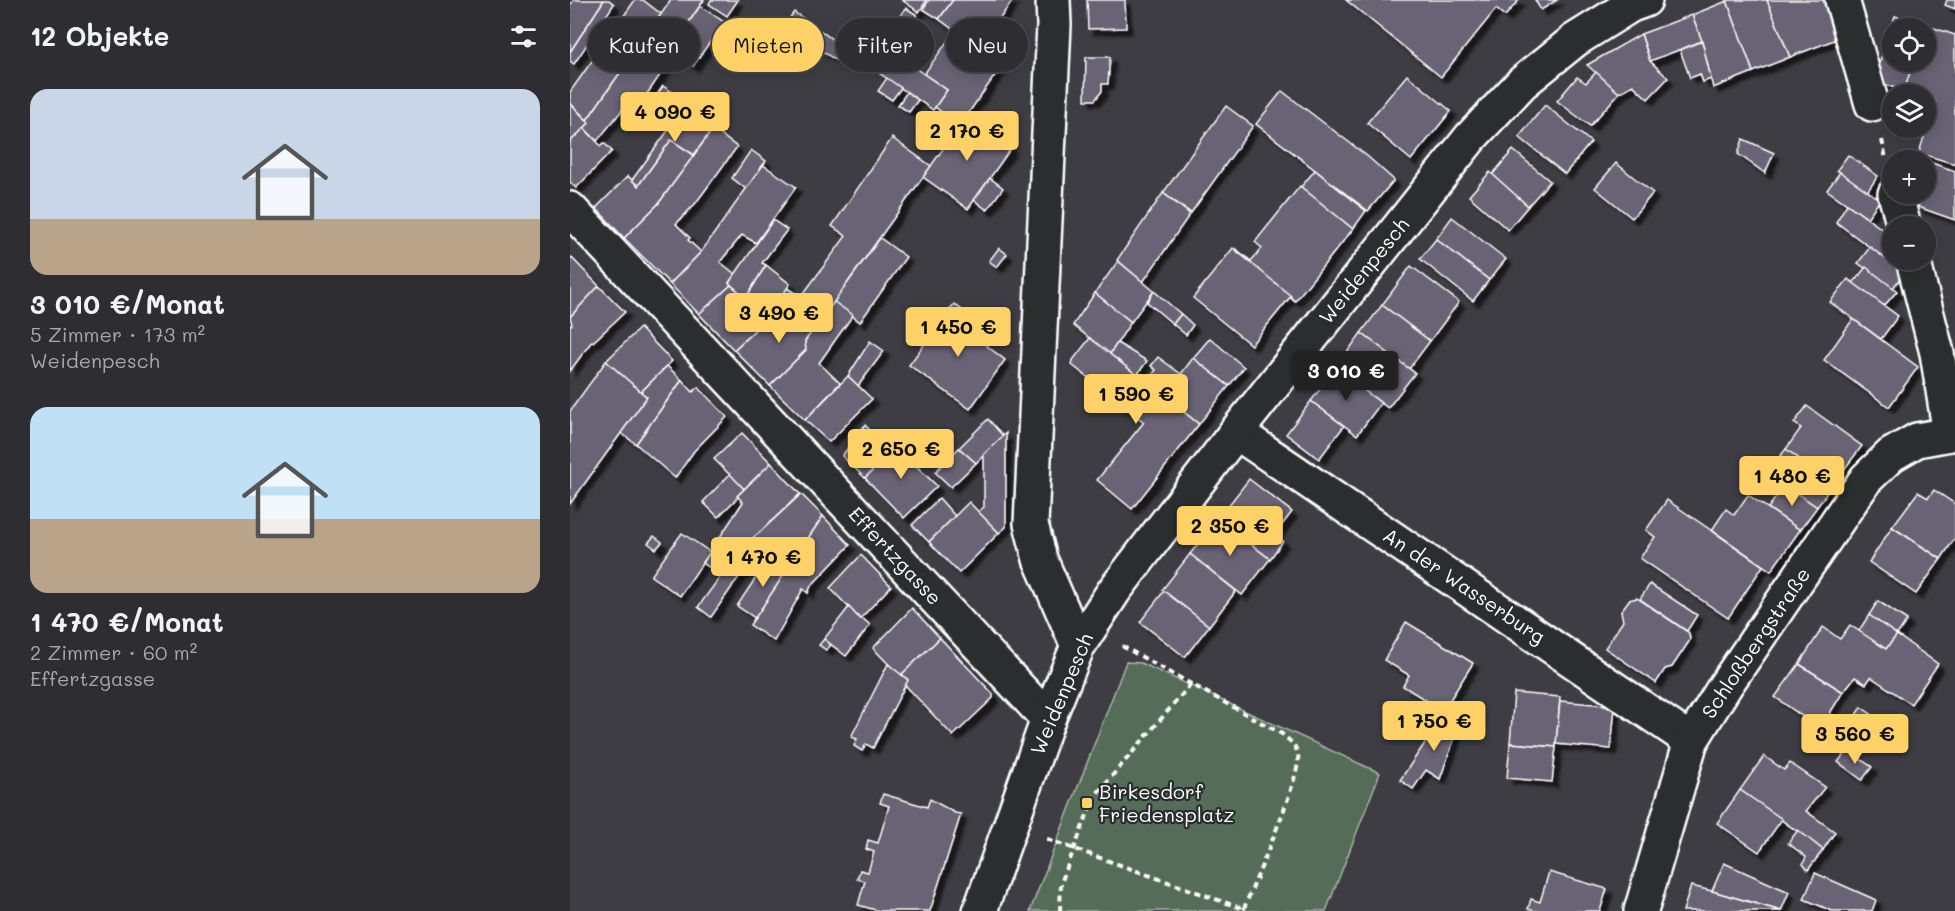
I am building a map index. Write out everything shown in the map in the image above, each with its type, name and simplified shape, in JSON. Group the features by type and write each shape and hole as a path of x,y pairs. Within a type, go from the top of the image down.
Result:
{"street":[{"path":"1053,0 1054,25 1031,525 1040,559 1084,637"},
{"name":"Weidenpesch","path":"980,911 1047,719 1084,637 1114,591 1236,432 1471,137 1522,83 1575,40 1631,5 1645,0"},
{"path":"1842,0 1872,104"},
{"name":"Effertzgasse","path":"570,209 1047,719"},
{"path":"1916,270 1937,353 1952,435"},
{"name":"An der Wasserburg","path":"1236,432 1691,741"},
{"name":"Schloßbergstraße","path":"1641,911 1691,741 1725,686 1866,479 1891,455 1917,440 1952,435"}],"path":[{"path":"1010,826 1243,910 1290,792 1299,758 1295,746 1282,734 1191,684 1084,637"},
{"path":"1060,911 1061,883 1094,797 1191,684"}],"green space":[{"path":"1126,662 1141,663 1380,773 1326,911 1030,911"}],"building":[{"path":"574,0 604,0 592,18 588,18 588,24 570,52 570,5"},
{"path":"604,0 609,0 614,4 605,18 592,18"},
{"path":"635,0 643,0 661,14 658,18 622,18"},
{"path":"671,0 704,0 692,18 658,18"},
{"path":"711,0 738,0 727,16 709,4"},
{"path":"902,0 927,0 919,12"},
{"path":"929,0 953,0 939,19 923,9"},
{"path":"953,0 1013,0 1000,18 946,18 946,24 939,19"},
{"path":"1087,0 1125,0 1126,28 1088,29"},
{"path":"1346,0 1519,0 1505,16 1496,9 1441,77"},
{"path":"1535,0 1557,0 1541,10"},
{"path":"1767,0 1790,57 1753,72 1727,1"},
{"path":"1767,0 1829,0 1839,38 1790,57"},
{"path":"1947,0 1955,0 1955,9 1945,5"},
{"path":"1727,1 1753,72 1713,88 1702,41 1692,15"},
{"path":"700,6 718,18 712,18 712,39 700,56 700,18 692,18"},
{"path":"906,8 917,15 915,18 899,18"},
{"path":"794,12 802,18 790,18"},
{"path":"1692,15 1702,41 1650,61 1641,34"},
{"path":"588,24 588,43 574,64 570,61 570,52"},
{"path":"1936,29 1955,35 1955,164 1936,158 1936,150 1920,150 1924,138 1936,138 1936,84 1906,84 1910,72 1936,72"},
{"path":"824,33 836,42 836,60 824,52"},
{"path":"1641,34 1650,61 1668,78 1648,99 1633,85 1619,93 1587,65"},
{"path":"1702,41 1711,79 1703,82 1700,74 1690,78 1680,50"},
{"path":"946,43 946,72 997,72 960,125 935,107 947,90 924,74 934,72 934,60"},
{"path":"1882,55 1882,72 1910,72 1906,84 1883,84 1874,81"},
{"path":"1086,57 1110,57 1108,84 1102,84 1102,91 1095,100 1085,100"},
{"path":"588,67 588,72 621,72 587,120 570,103 570,92"},
{"path":"621,72 662,72 636,110 627,104 597,141 584,128 589,123 587,120"},
{"path":"921,72 947,90 933,110 879,73"},
{"path":"1596,72 1619,93 1590,126 1557,101 1577,77 1586,83"},
{"path":"1407,75 1451,111 1411,160 1367,123"},
{"path":"887,78 901,88 892,100 878,91"},
{"path":"663,86 675,94 656,120 646,111"},
{"path":"1282,91 1367,156 1394,180 1368,211 1256,124"},
{"path":"907,92 918,100 909,112 898,105"},
{"path":"570,103 589,123 570,142"},
{"path":"1545,105 1591,142 1565,174 1519,137"},
{"path":"1226,106 1253,126 1191,213 1163,193"},
{"path":"680,114 709,134 694,155 671,140 638,186 632,180"},
{"path":"967,115 1011,148 968,209 923,177"},
{"path":"584,128 601,146 604,143 612,151 576,188 570,182 570,142"},
{"path":"713,129 737,147 695,204 676,224 701,252 670,284 624,238 658,204"},
{"path":"892,138 931,166 826,313 808,301 787,331 771,315 766,319 787,288 801,297 846,236 832,226"},
{"path":"1743,139 1774,153 1765,173 1738,154"},
{"path":"671,140 694,155 658,204 624,238 596,208 628,176 638,186"},
{"path":"751,150 766,161 746,189 732,178"},
{"path":"1513,150 1550,181 1528,206 1492,175"},
{"path":"1848,155 1878,176 1867,192 1837,170"},
{"path":"1616,163 1653,193 1632,218 1595,188"},
{"path":"1936,164 1955,171 1955,220 1918,207 1919,204 1936,204"},
{"path":"763,165 796,187 756,243 742,235 720,262 735,274 729,283 731,285 699,314 670,284 701,252"},
{"path":"1315,170 1366,211 1353,229 1301,187"},
{"path":"1490,172 1528,206 1508,230 1469,196"},
{"path":"1840,172 1880,200 1867,218 1827,190"},
{"path":"990,178 1003,188 987,210 974,200"},
{"path":"1300,186 1353,229 1295,301 1235,251 1236,249 1251,261 1262,248 1255,242"},
{"path":"1163,193 1190,214 1143,282 1117,260"},
{"path":"1847,204 1882,229 1882,256 1836,222"},
{"path":"1452,217 1506,259 1489,280 1436,239"},
{"path":"773,220 787,230 762,263 766,265 746,298 729,283"},
{"path":"880,238 906,257 860,322 834,302"},
{"path":"1436,239 1489,280 1473,301 1420,259"},
{"path":"1870,247 1882,256 1882,270 1900,270 1904,273 1893,288 1858,263"},
{"path":"999,248 1007,254 997,267 989,261"},
{"path":"1233,248 1291,296 1251,345 1193,298"},
{"path":"570,256 599,286 570,317"},
{"path":"1118,261 1154,291 1131,322 1095,293"},
{"path":"766,265 790,284 766,319 734,350 699,314 731,285 746,298"},
{"path":"1411,266 1459,302 1430,341 1382,305"},
{"path":"1866,267 1897,291 1884,306 1853,283"},
{"path":"1848,279 1898,316 1881,339 1830,302"},
{"path":"599,286 625,312 592,341 570,371 570,326 572,324 570,317"},
{"path":"1154,291 1181,314 1173,324 1147,302"},
{"path":"1095,293 1131,322 1110,354 1073,325"},
{"path":"808,301 826,313 805,341 806,350 770,386 734,350 771,315 787,331"},
{"path":"834,302 853,315 819,363 840,383 805,420 770,386 806,350 805,341"},
{"path":"954,304 988,329 979,340 1005,360 970,409 909,365"},
{"path":"1382,305 1430,341 1409,369 1361,333"},
{"path":"1181,314 1193,325 1186,335 1173,324"},
{"path":"1853,319 1918,367 1889,407 1824,360"},
{"path":"640,328 672,361 641,392 606,361"},
{"path":"1361,333 1415,373 1388,408 1335,369"},
{"path":"1090,338 1199,424 1132,509 1097,480 1144,422 1072,365 1073,360"},
{"path":"1210,338 1244,367 1229,386 1193,358"},
{"path":"870,341 884,351 858,386 848,376"},
{"path":"1117,343 1147,361 1137,375 1110,354"},
{"path":"1158,357 1181,374 1193,358 1229,386 1199,424 1147,382 1156,370 1151,366"},
{"path":"606,361 647,397 570,504 570,411"},
{"path":"667,366 682,380 636,444 621,433 647,397 641,392"},
{"path":"1335,369 1381,403 1357,435 1311,401"},
{"path":"848,376 872,399 829,442 805,420"},
{"path":"682,380 693,392 698,387 727,417 694,451 675,478 636,444"},
{"path":"1311,401 1344,426 1319,459 1286,434"},
{"path":"1807,406 1862,446 1833,484 1786,449 1801,428 1794,423"},
{"path":"988,419 1003,436 976,463 959,448"},
{"path":"865,425 891,452 865,478 842,456"},
{"path":"742,433 771,463 744,489 714,459"},
{"path":"1006,433 1006,527 999,533 978,512 984,507 984,454"},
{"path":"910,435 917,443 904,454 937,486 904,518 865,478"},
{"path":"959,448 976,463 951,487 935,472"},
{"path":"1786,449 1833,484 1817,507 1783,484 1788,476 1773,465"},
{"path":"771,463 800,494 741,547 722,576 703,563 743,502 737,496"},
{"path":"730,474 744,489 718,517 703,502"},
{"path":"1249,479 1292,512 1275,534 1283,541 1270,559 1218,519"},
{"path":"1785,485 1817,507 1800,530 1768,508"},
{"path":"1934,490 1955,504 1955,538 1941,559 1892,527 1918,492 1928,498"},
{"path":"801,494 823,516 789,567 767,544 741,574 728,566 741,547"},
{"path":"1748,495 1800,530 1771,571 1712,530 1726,509 1734,515"},
{"path":"939,498 955,516 929,542 912,525"},
{"path":"1667,500 1763,566 1728,618 1640,558 1655,537 1646,530"},
{"path":"969,502 999,533 959,573 929,542"},
{"path":"823,516 850,545 811,586 808,593 803,589 774,641 750,625"},
{"path":"1218,519 1270,559 1242,595 1190,554"},
{"path":"1892,527 1941,559 1916,594 1869,562"},
{"path":"682,533 710,552 680,596 651,576"},
{"path":"654,536 662,542 656,549 648,543"},
{"path":"1190,554 1236,591 1209,626 1162,590"},
{"path":"861,555 891,586 860,619 830,588"},
{"path":"779,556 789,567 755,618 737,606 755,579"},
{"path":"728,566 741,574 711,617 698,607"},
{"path":"1650,584 1697,615 1687,631 1640,599"},
{"path":"1164,591 1209,626 1185,657 1140,622"},
{"path":"1637,598 1689,633 1690,640 1672,667 1665,669 1656,683 1605,648 1623,621 1621,611 1629,600"},
{"path":"1878,601 1907,620 1897,635 1869,615"},
{"path":"849,607 860,619 862,618 870,625 846,656 824,639"},
{"path":"912,608 940,638 900,676 873,648"},
{"path":"1869,615 1897,635 1886,649 1858,632"},
{"path":"1406,622 1473,663 1443,711 1403,686 1409,675 1384,660"},
{"path":"1850,625 1886,649 1897,635 1938,664 1911,704 1871,677 1866,684 1855,677 1843,692 1799,664 1823,627 1840,639"},
{"path":"940,638 993,694 993,698 953,736 905,685 908,680 902,674"},
{"path":"824,639 831,645 826,650 819,645"},
{"path":"888,664 908,680 873,748 866,744 862,751 854,746 857,739 851,737"},
{"path":"1799,664 1843,692 1830,713 1835,720 1826,733 1775,697"},
{"path":"1514,693 1560,697 1556,747 1510,743"},
{"path":"1560,701 1615,706 1611,749 1556,744"},
{"path":"1861,707 1884,723 1874,737 1852,721"},
{"path":"1446,712 1461,720 1440,779 1426,770 1413,789 1400,780"},
{"path":"1510,743 1556,747 1552,782 1507,778"},
{"path":"1847,750 1872,767 1862,780 1838,762"},
{"path":"1764,756 1784,770 1790,763 1825,787 1806,811 1835,832 1823,850 1740,790"},
{"path":"1740,790 1782,819 1759,852 1717,823"},
{"path":"883,794 927,807 930,799 961,814 930,911 879,911 858,905 865,881 857,879 860,870 868,872 874,852 866,849 868,840 878,843 889,806 880,803"},
{"path":"1798,830 1823,850 1808,870 1803,864 1806,857 1788,843"},
{"path":"1724,863 1789,892 1781,911 1712,891"},
{"path":"1549,872 1607,889 1600,911 1535,911 1528,909 1531,899 1540,902"},
{"path":"1815,873 1876,900 1872,911 1832,911 1804,899"},
{"path":"1691,886 1712,891 1781,911 1683,911"}],"place":[{"name":"Birkesdorf Friedensplatz","path":"1087,803"}]}
